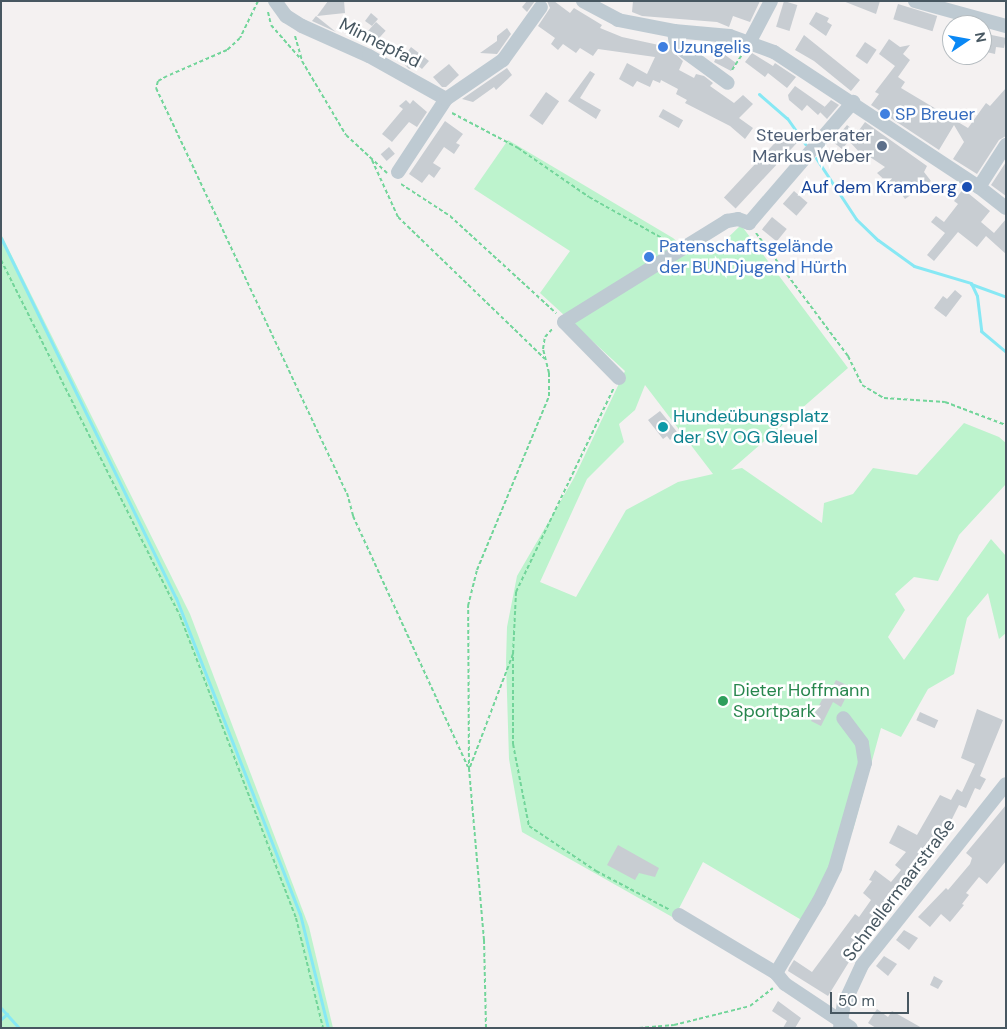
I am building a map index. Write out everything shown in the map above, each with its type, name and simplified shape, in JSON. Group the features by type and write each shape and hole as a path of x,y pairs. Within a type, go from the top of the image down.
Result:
{"street":[{"path":"583,1 618,20 674,31 748,41 799,66 979,187 1006,208"},
{"path":"748,41 771,1"},
{"path":"915,1 958,7 1006,26"},
{"name":"Minnepfad","path":"272,6 302,26 369,56 444,102"},
{"path":"394,175 444,102 503,60 541,7"},
{"path":"674,31 676,45 726,81"},
{"path":"619,378 564,322 727,221 738,219 748,223 852,102"},
{"path":"979,187 1006,145"},
{"path":"776,973 819,901 835,868 865,763 862,743 843,718"},
{"name":"Schnellermaarstraße","path":"844,1026 844,1004 862,965 1006,784"},
{"path":"679,915 776,973 785,984 844,1026"}],"path":[{"path":"258,1 240,38 227,50 158,81 158,95 347,493 353,516 469,770"},
{"path":"272,6 271,25 302,61"},
{"path":"295,26 295,44 302,61 346,136 372,160 394,175 399,182 450,216 541,297 564,322 545,337 549,396 477,570 468,606 469,770 484,940 486,1028"},
{"path":"726,81 742,57 748,41"},
{"path":"444,102 555,171 589,197 668,242 685,248"},
{"path":"372,160 398,217 546,360"},
{"path":"748,223 848,356 862,385 884,398 945,402 1006,425"},
{"path":"1,260 180,616 296,918 323,1028"},
{"path":"619,378 516,592 513,654 513,744 529,826 596,871 679,915"},
{"path":"469,770 513,654"},
{"path":"639,1028 674,1025 742,1008 785,984"}],"green space":[{"path":"508,140 673,238 688,251 714,251 741,225 848,368 731,470 742,468 822,523 824,503 853,494 873,468 917,475 964,423 999,437 1006,443 1006,484 959,535 938,581 914,577 895,594 905,610 888,637 904,660 991,539 1006,556 1006,633 999,639 988,593 967,618 954,674 928,689 901,737 881,728 853,830 810,925 703,862 674,918 522,832 509,759 506,662 507,627 517,576 574,478 625,371 540,293 570,251 474,189","holes":["645,385 713,474 678,482 626,510 576,597 540,582 587,479 624,442 619,424 635,410"]},
{"path":"1,234 190,614 309,927 333,1028 1,1028"}],"building":[{"path":"328,1 344,1 345,13 317,16"},
{"path":"527,1 535,1 527,12 522,7"},
{"path":"547,1 554,1 570,13 574,8 602,25 600,28 622,37 668,47 683,61 679,70 694,78 696,74 704,76 713,83 710,86 734,103 743,95 753,104 739,118 753,128 745,139 730,126 685,103 687,100 676,94 678,89 661,80 660,83 653,80 650,87 637,81 633,87 619,79 627,63 647,74 655,57 598,49 593,56 580,48 576,53 563,44 558,50 551,44 555,38 538,26 550,8"},
{"path":"633,1 760,1 750,22 733,16 729,27 717,22 642,16 632,12"},
{"path":"784,1 797,5 789,31 776,27"},
{"path":"843,1 880,1 876,14"},
{"path":"898,4 937,16 933,31 893,19"},
{"path":"816,12 829,18 827,22 832,25 826,36 809,24"},
{"path":"371,13 378,19 372,26 365,21"},
{"path":"316,16 336,32 312,21"},
{"path":"376,22 386,31 374,44 364,35"},
{"path":"507,28 511,34 497,54 480,53 497,41 497,36"},
{"path":"804,35 860,80 851,91 814,61 795,50"},
{"path":"992,35 1006,38 1004,48 996,47 995,54 992,53"},
{"path":"889,39 900,47 910,45 903,54 910,60 898,77 905,82 901,88 968,128 986,103 990,106 1006,88 1006,136 999,140 977,174 953,159 964,142 954,125 939,150 871,105 879,94 875,92 895,66 879,54"},
{"path":"702,42 709,43 736,63 731,71 714,62 716,58 700,47"},
{"path":"865,42 877,50 867,64 855,56"},
{"path":"411,47 429,61 422,69 417,65 409,69 401,61"},
{"path":"752,53 773,66 775,63 796,77 787,88 768,73 765,77 745,62"},
{"path":"449,64 459,75 446,87 442,87 433,77"},
{"path":"507,68 512,75 496,90 494,87 473,102 462,99"},
{"path":"590,71 595,74 580,98 601,110 596,119 568,101"},
{"path":"795,86 825,107 818,115 807,105 802,111 789,100 788,95"},
{"path":"546,92 559,101 542,125 529,116"},
{"path":"406,100 410,104 413,100 427,112 417,127 409,122 392,142 382,134 403,109 399,106"},
{"path":"831,100 839,105 827,119 820,112"},
{"path":"663,109 683,120 679,128 659,117"},
{"path":"445,121 463,134 456,143 460,145 454,154 444,147 433,163 441,168 434,178 429,174 422,183 409,174"},
{"path":"865,122 927,166 924,172 931,181 905,199 894,183 890,185 877,173 885,167 864,153 862,155 849,141 842,149 833,142 847,125 857,133"},
{"path":"786,131 798,142 736,208 724,198"},
{"path":"389,147 395,154 387,161 381,154"},
{"path":"1006,162 1006,196 991,185"},
{"path":"963,189 990,211 981,222 994,233 1006,219 1006,254 986,236 977,247 958,232 934,261 927,255 945,233 931,222 936,216 944,222 958,204 954,201"},
{"path":"794,191 808,203 796,216 783,204"},
{"path":"772,217 787,229 777,241 762,229"},
{"path":"955,290 962,296 946,317 934,308 943,296 947,299"},
{"name":"Hundeübungsplatz der SV OG Gleuel","path":"660,411 678,433 670,440 667,436 663,439 648,420"},
{"path":"836,680 851,687 841,707 833,702 821,726 811,721 827,690 830,692"},
{"path":"977,709 1003,720 980,776 986,779 980,790 975,788 966,808 959,805 949,825 944,822 927,858 888,908 884,905 828,996 788,971 789,968 794,960 812,972 855,914 859,917 871,900 863,893 872,881 869,880 875,870 891,882 901,870 895,865 906,852 889,843 898,825 917,835 940,795 951,800 957,789 962,792 975,764 961,758"},
{"path":"920,712 938,720 935,728 916,720"},
{"path":"1006,805 1006,861 987,884 979,877 966,893 969,895 962,904 964,905 950,922 941,914 930,927 918,917 946,888 948,890 970,864 972,858 966,853"},
{"path":"618,845 659,868 655,877 639,873 635,880 607,865"},
{"path":"904,930 918,938 909,950 896,940"},
{"path":"884,956 897,964 888,976 876,966"},
{"path":"934,976 943,981 938,989 930,985"},
{"path":"778,1001 801,1018 795,1028 783,1028 787,1021 772,1011"},
{"path":"877,1009 888,1017 892,1011 922,1028 876,1028 868,1023"}],"waterway":[{"path":"759,94 787,118 805,144"},
{"path":"816,158 856,219 878,240 914,266 971,283 977,296 981,331 1006,352"},
{"path":"1,238 176,598 300,914 328,1028"},
{"path":"971,284 1006,297"},
{"path":"1,1008 19,1028"},
{"path":"1,1019 7,1014"}],"place":[{"name":"Uzungelis","path":"663,47"},
{"name":"SP Breuer","path":"885,114"},
{"name":"Steuerberater Markus Weber","path":"882,146"},
{"name":"Auf dem Kramberg","path":"967,187"},
{"name":"Patenschaftsgelände der BUNDjugend Hürth","path":"649,257"},
{"name":"Hundeübungsplatz der SV OG Gleuel","path":"663,427"},
{"name":"Dieter Hoffmann Sportpark","path":"723,701"}]}
